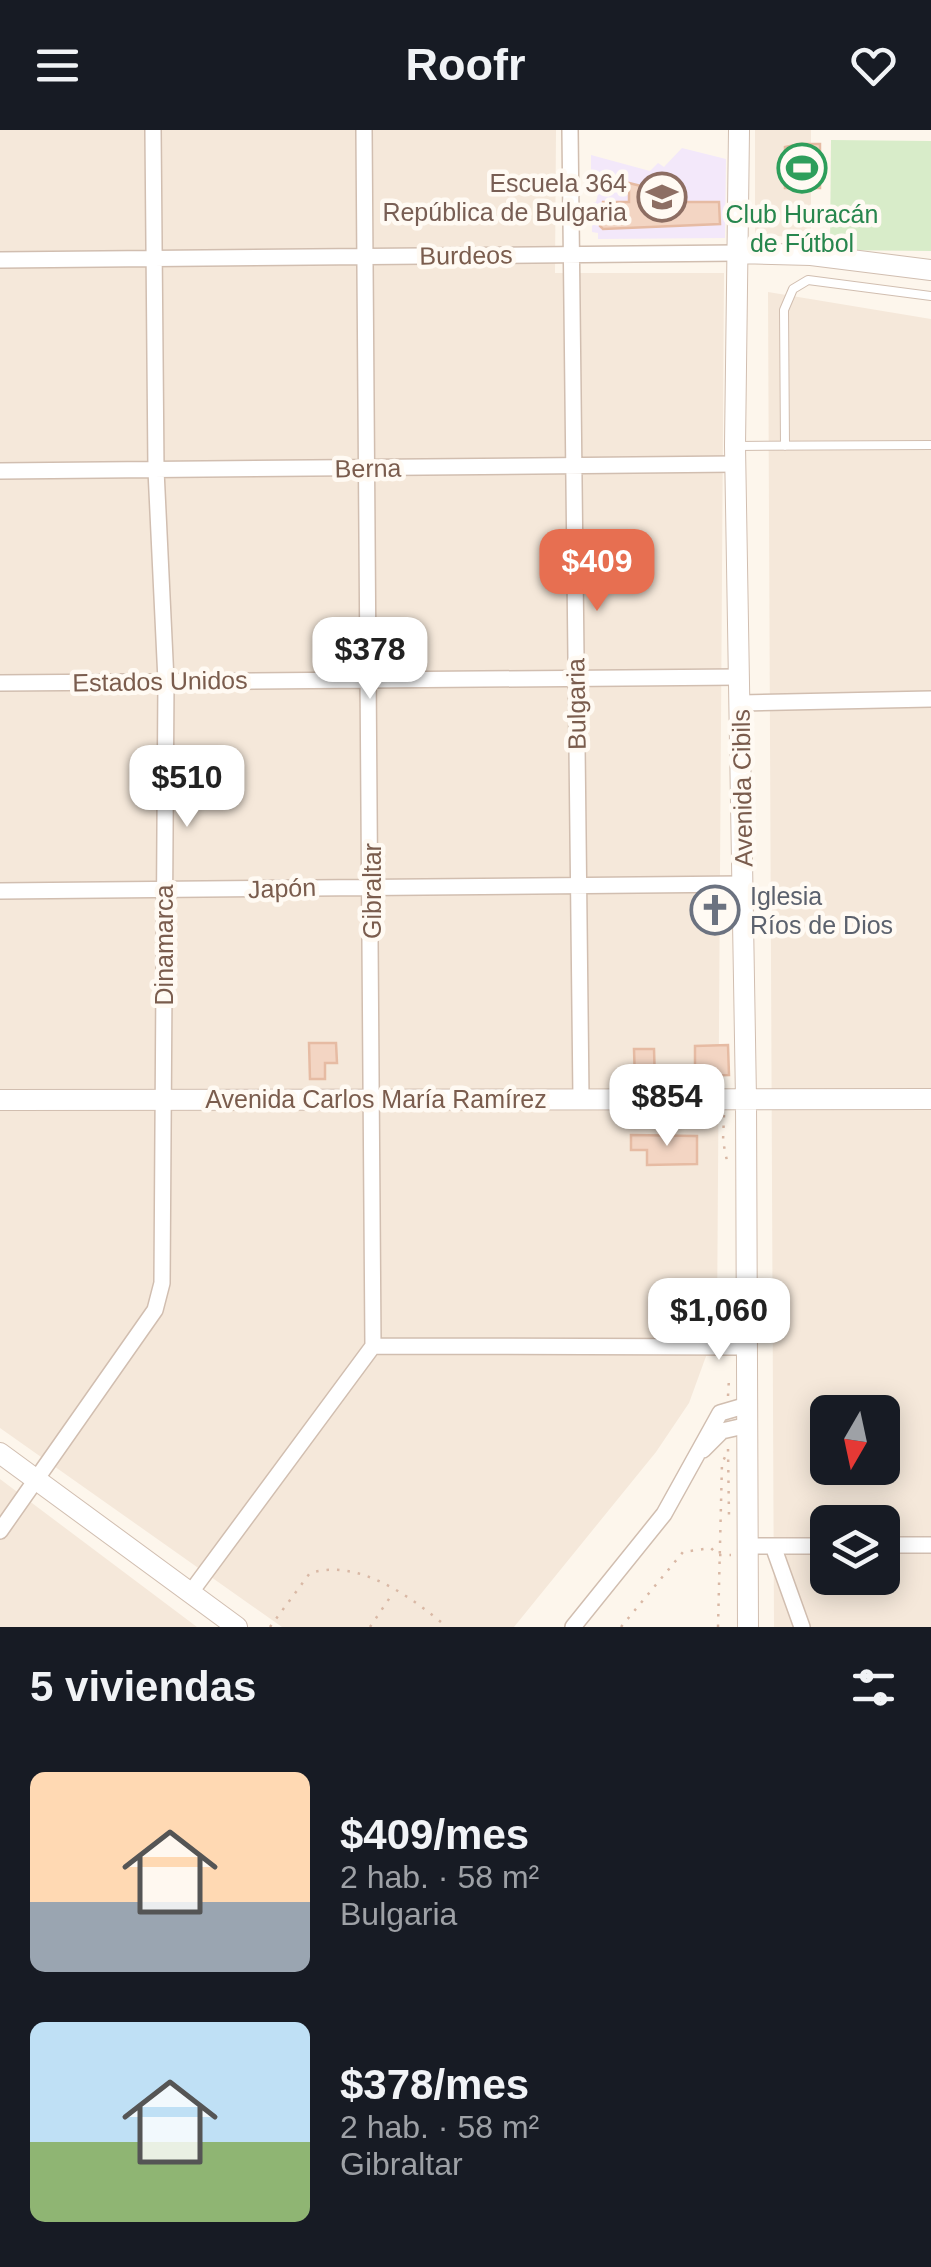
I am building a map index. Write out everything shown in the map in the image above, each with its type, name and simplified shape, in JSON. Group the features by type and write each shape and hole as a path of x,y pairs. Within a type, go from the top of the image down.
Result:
{"street":[{"name":"Dinamarca","path":"0,1531 39,1481 160,1297 166,1100 166,681 156,470 153,130"},
{"name":"Gibraltar","path":"364,130 373,1346"},
{"name":"Bulgaria","path":"570,130 581,1098"},
{"name":"Avenida Cibils","path":"739,130 736,455 746,1099 744,1416 748,1627"},
{"name":"Burdeos","path":"0,260 737,253 811,254 931,270"},
{"name":"Berna","path":"0,471 572,466 736,455"},
{"name":"Estados Unidos","path":"0,683 740,677"},
{"path":"740,702 931,699"},
{"name":"Japón","path":"0,890 743,884"},
{"name":"Avenida Carlos María Ramírez","path":"0,1100 931,1100"},
{"path":"191,1592 373,1346 744,1347"},
{"path":"573,1627 664,1514 703,1450 710,1426 720,1413 744,1416"},
{"path":"0,1453 237,1627"},
{"path":"900,1545 931,1545"},
{"path":"773,1546 802,1627"},
{"path":"747,1551 810,1546"}],"lane":[{"path":"785,446 784,310 793,289 808,280 931,296"},
{"path":"736,455 785,446 931,446"}],"path":[{"path":"718,1627 722,1462 728,1452"},
{"path":"621,1627 682,1552 711,1548 722,1555 747,1551"},
{"path":"270,1627 314,1571 353,1570 414,1599 447,1627"},
{"path":"370,1627 394,1591"}],"shaded area":[{"path":"0,130 556,130 555,273 724,273 717,1326 689,1403 656,1452 514,1627 282,1627 0,1428"},
{"path":"755,130 811,130 811,240 755,233"},
{"name":"Escuela 364 República de Bulgaria","path":"682,148 726,159 725,238 598,239 598,233 592,232 592,203 596,202 602,178 591,174 591,155 650,171 658,163 664,167"},
{"path":"768,292 931,319 931,1627 774,1627"},
{"path":"0,1479 197,1627 0,1627"}],"green space":[{"path":"831,140 931,141 931,251 830,250"}],"building":[{"name":"Club Huracán de Fútbol","path":"820,144 820,188 785,188 785,147"},
{"path":"629,183 645,187 645,202 719,202 720,224 603,229 603,202 629,202"},
{"name":"Iglesia Ríos de Dios","path":"704,898 727,899 727,922 703,922"},
{"path":"309,1043 336,1043 337,1063 325,1063 325,1079 310,1079"},
{"path":"728,1045 729,1075 695,1076 695,1046"},
{"path":"634,1049 654,1049 655,1082 635,1082"},
{"path":"631,1135 697,1136 697,1164 647,1165 647,1150 631,1150"}],"place":[{"name":"Club Huracán de Fútbol","path":"802,168"},
{"name":"Escuela 364 República de Bulgaria","path":"662,197"},
{"name":"Iglesia Ríos de Dios","path":"715,910"}]}
